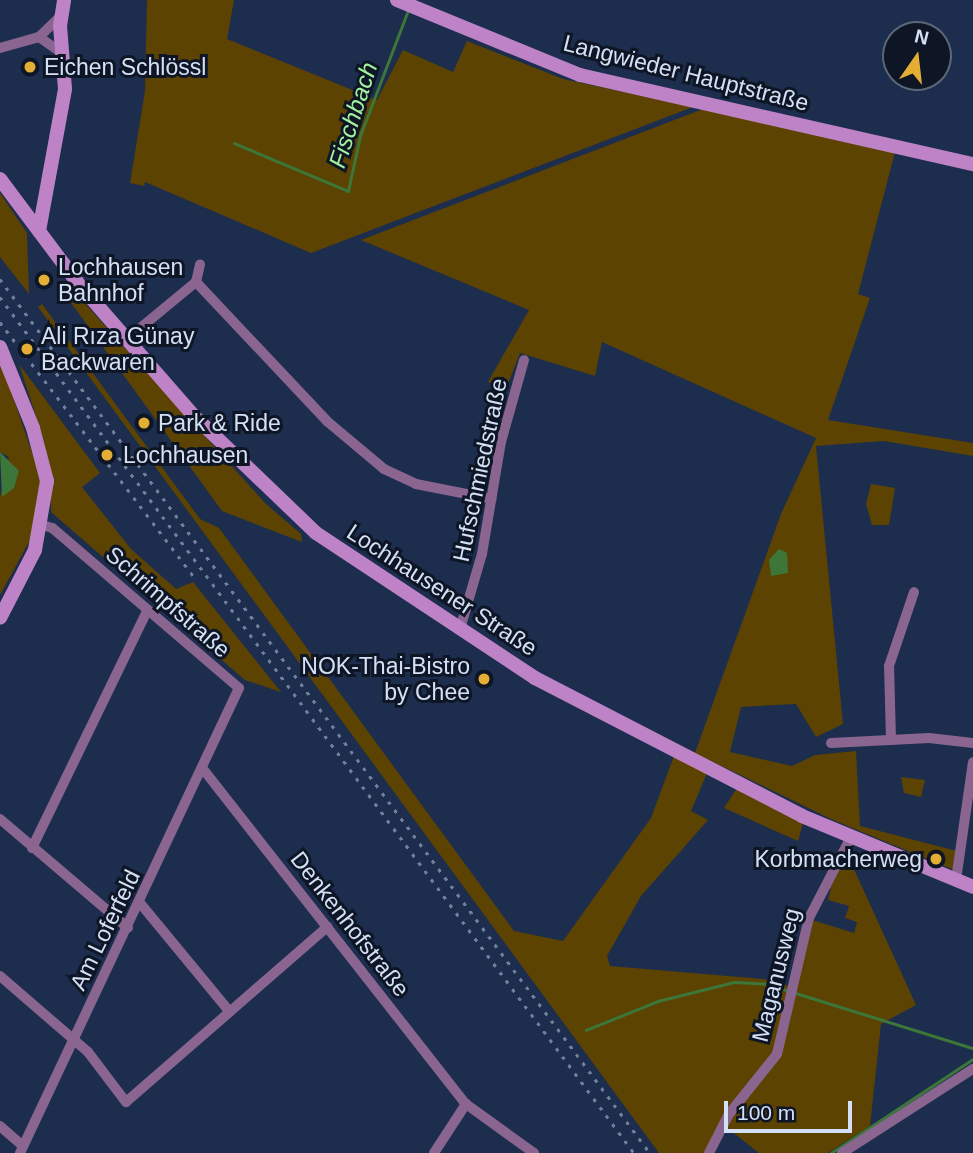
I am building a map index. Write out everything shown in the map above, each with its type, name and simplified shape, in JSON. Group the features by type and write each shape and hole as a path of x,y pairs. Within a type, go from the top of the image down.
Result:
{"main road":[{"path":"39,231 65,89 60,17 64,0"},
{"name":"Langwieder Hauptstraße","path":"397,0 580,75 973,163"},
{"name":"Lochhausener Straße","path":"0,179 127,339 194,416 298,519 535,678 850,837 973,887"},
{"path":"19,205 32,207 44,200"},
{"path":"0,347 43,460 47,481 42,525 25,573 0,618"}],"street":[{"path":"0,48 39,37 60,17"},
{"path":"39,37 63,54"},
{"path":"127,339 196,282 200,264"},
{"path":"196,282 328,422 384,469 416,484 492,499"},
{"name":"Hufschmiedstraße","path":"460,629 482,554 507,418 524,360"},
{"name":"Schrimpfstraße","path":"42,525 52,528 239,688 224,723"},
{"path":"891,740 888,666 914,592"},
{"path":"32,848 147,611"},
{"name":"Am Loferfeld","path":"21,1150 224,723"},
{"path":"831,743 891,740 973,743"},
{"path":"956,880 973,762"},
{"name":"Denkenhofstraße","path":"203,769 466,1104 534,1153"},
{"path":"0,819 128,928"},
{"name":"Maganusweg","path":"709,1153 729,1114 777,1054 809,918 850,837"},
{"path":"140,903 230,1012"},
{"path":"0,975 74,1039 126,1102 327,928"},
{"path":"842,1153 973,1069"},
{"path":"434,1153 466,1104"},
{"path":"0,1126 21,1150"}],"shaded area":[{"path":"147,0 234,0 227,39 377,100 403,50 453,72 467,41 563,79 693,107 311,253 145,182 144,186 130,183 145,91"},
{"path":"703,109 895,152 858,294 870,298 828,420 973,443 973,456 884,441 816,446 843,724 816,737 796,704 741,707 730,752 792,766 815,755 856,751 860,826 957,851 954,870 833,820 695,753 781,514 816,438 602,342 595,376 520,353 506,389 488,382 529,310 361,240"},
{"path":"0,193 27,233 29,294 0,257"},
{"path":"70,287 265,503 301,534 302,542 222,511 64,293"},
{"path":"42,304 200,519 219,528 514,931 563,941 651,818 674,756 707,773 691,811 708,820 641,896 607,956 610,966 763,979 793,987 780,1043 706,1153 659,1153 38,307"},
{"path":"0,359 41,479 35,531 0,595 0,497 9,457 0,452"},
{"path":"19,364 100,473 82,487 131,549 176,589 193,582 281,692 245,680 51,512 51,479 43,438"},
{"path":"0,452 19,471 14,488 2,497"},
{"path":"871,484 895,488 889,525 872,525 866,504"},
{"path":"779,549 787,553 788,573 771,576 769,560"},
{"path":"901,777 925,780 921,797 904,793"},
{"path":"737,788 803,823 798,841 724,808"},
{"path":"847,854 916,1005 881,1024 870,1126 828,1153 759,1153 725,1126 772,1067 809,919 854,933 857,922 845,918 849,906 828,900 831,889 824,886"}],"waterway":[{"name":"Fischbach","path":"234,143 348,191 360,136 407,13"},
{"path":"586,1030 658,1001 734,982 767,984 973,1048"},
{"path":"831,1153 973,1059"}],"railway":[{"path":"0,279 650,1153"},
{"path":"0,297 634,1153"},
{"path":"0,322 195,578"}],"place":[{"name":"Eichen Schlössl","path":"30,67"},
{"name":"Lochhausen Bahnhof","path":"44,280"},
{"name":"Ali Rıza Günay Backwaren","path":"27,349"},
{"name":"Park & Ride","path":"144,423"},
{"name":"Lochhausen","path":"107,455"},
{"name":"NOK-Thai-Bistro by Chee","path":"484,679"},
{"name":"Korbmacherweg","path":"936,859"}]}
